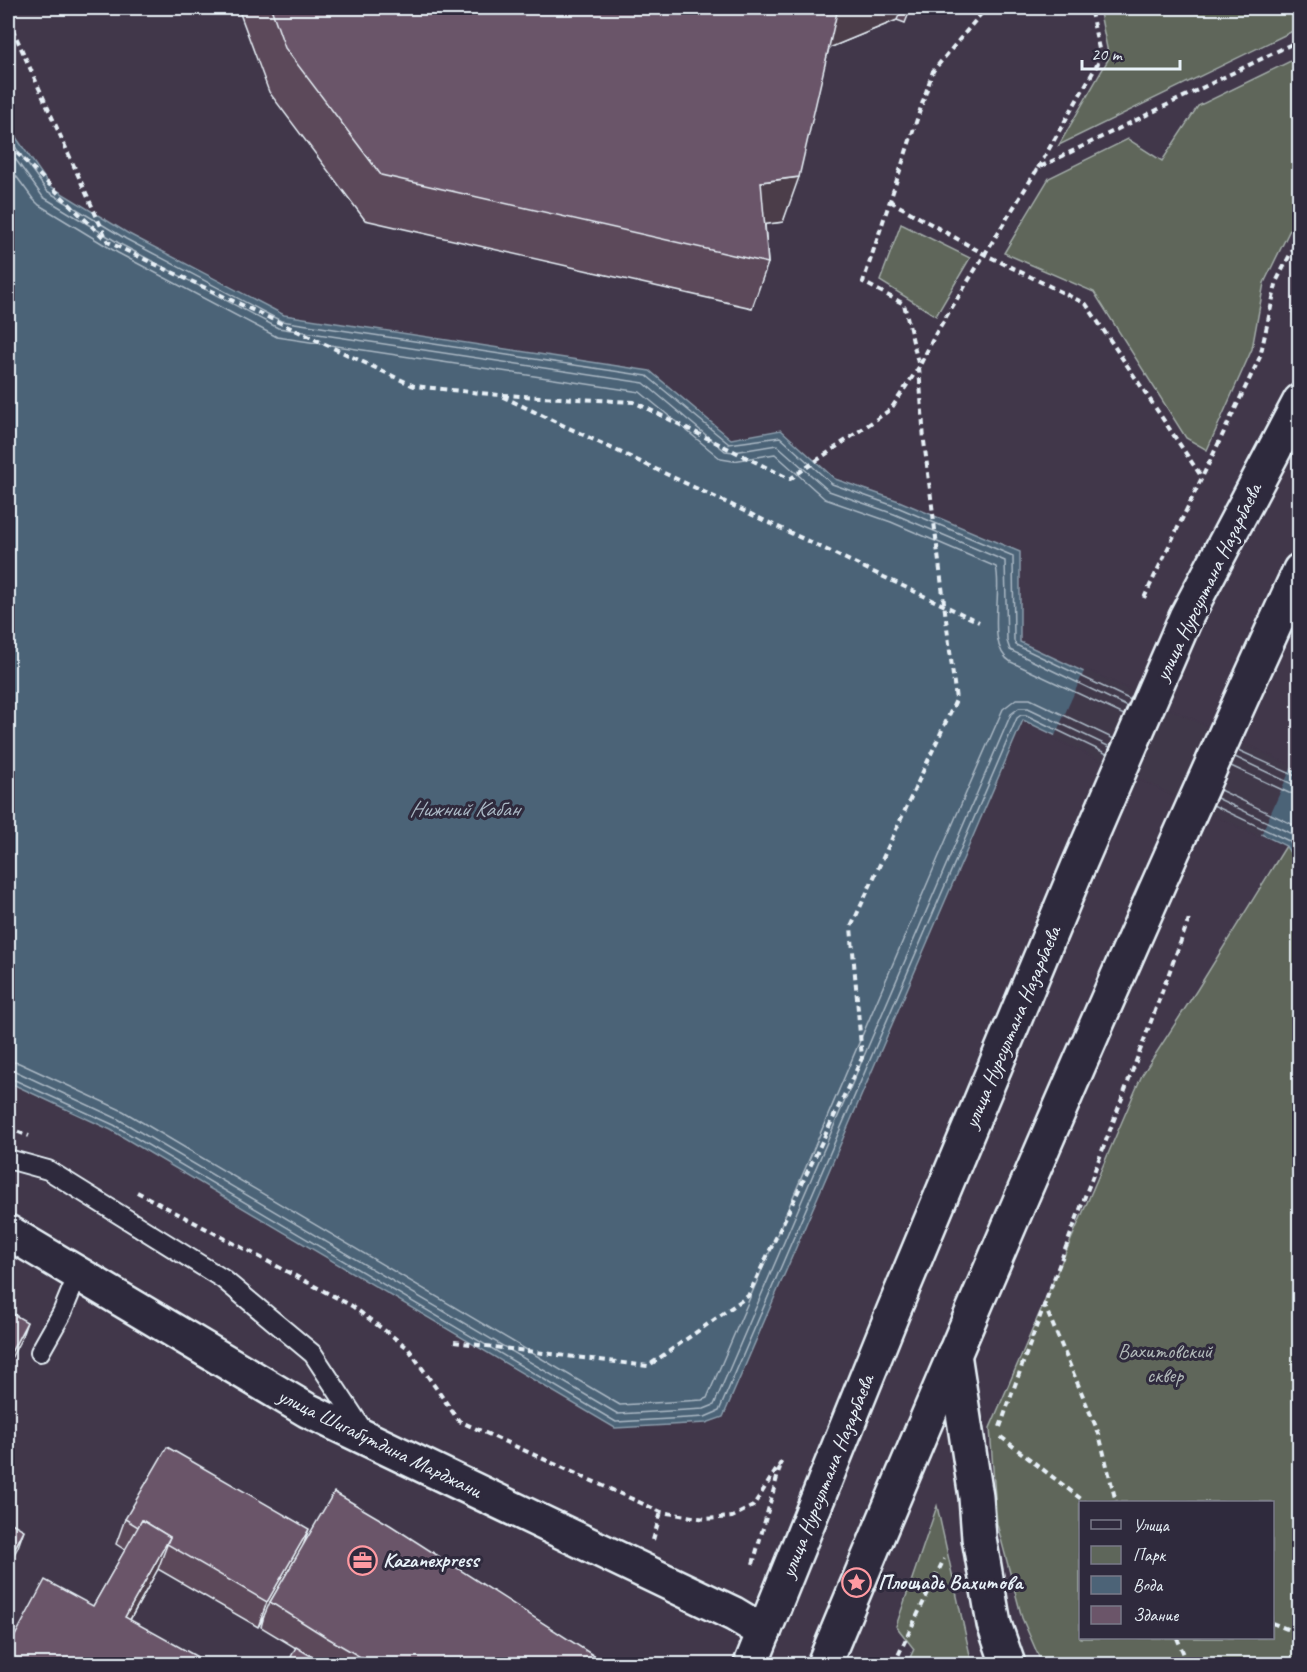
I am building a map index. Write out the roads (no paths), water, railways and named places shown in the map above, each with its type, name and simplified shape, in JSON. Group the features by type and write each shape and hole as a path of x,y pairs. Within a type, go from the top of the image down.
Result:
{"main road":[{"name":"улица Нурсултана Назарбаева","path":"751,1665 893,1312 1078,867 1186,616 1299,401"},
{"path":"824,1665 954,1353 1151,898 1299,570"},
{"name":"улица Шигабутдина Марджани","path":"8,1232 307,1410 734,1614 764,1632"},
{"path":"954,1353 994,1624 1008,1665"}],"lane":[{"path":"8,1159 48,1170 223,1279 313,1354 368,1438"},
{"path":"40,1352 62,1313 78,1274"}],"water":[{"name":"Нижний Кабан","path":"8,126 50,186 129,234 284,315 650,371 731,439 781,430 835,479 899,501 1020,552 1020,642 1299,773 1299,867 1286,846 1023,720 723,1417 706,1423 615,1428 111,1130 8,1082"}],"place":[{"name":"Kazanexpress","path":"362,1560"},
{"name":"Площадь Вахитова","path":"857,1582"}],"park label":[{"name":"Вахитовский сквер","path":"1165,1363"}]}
